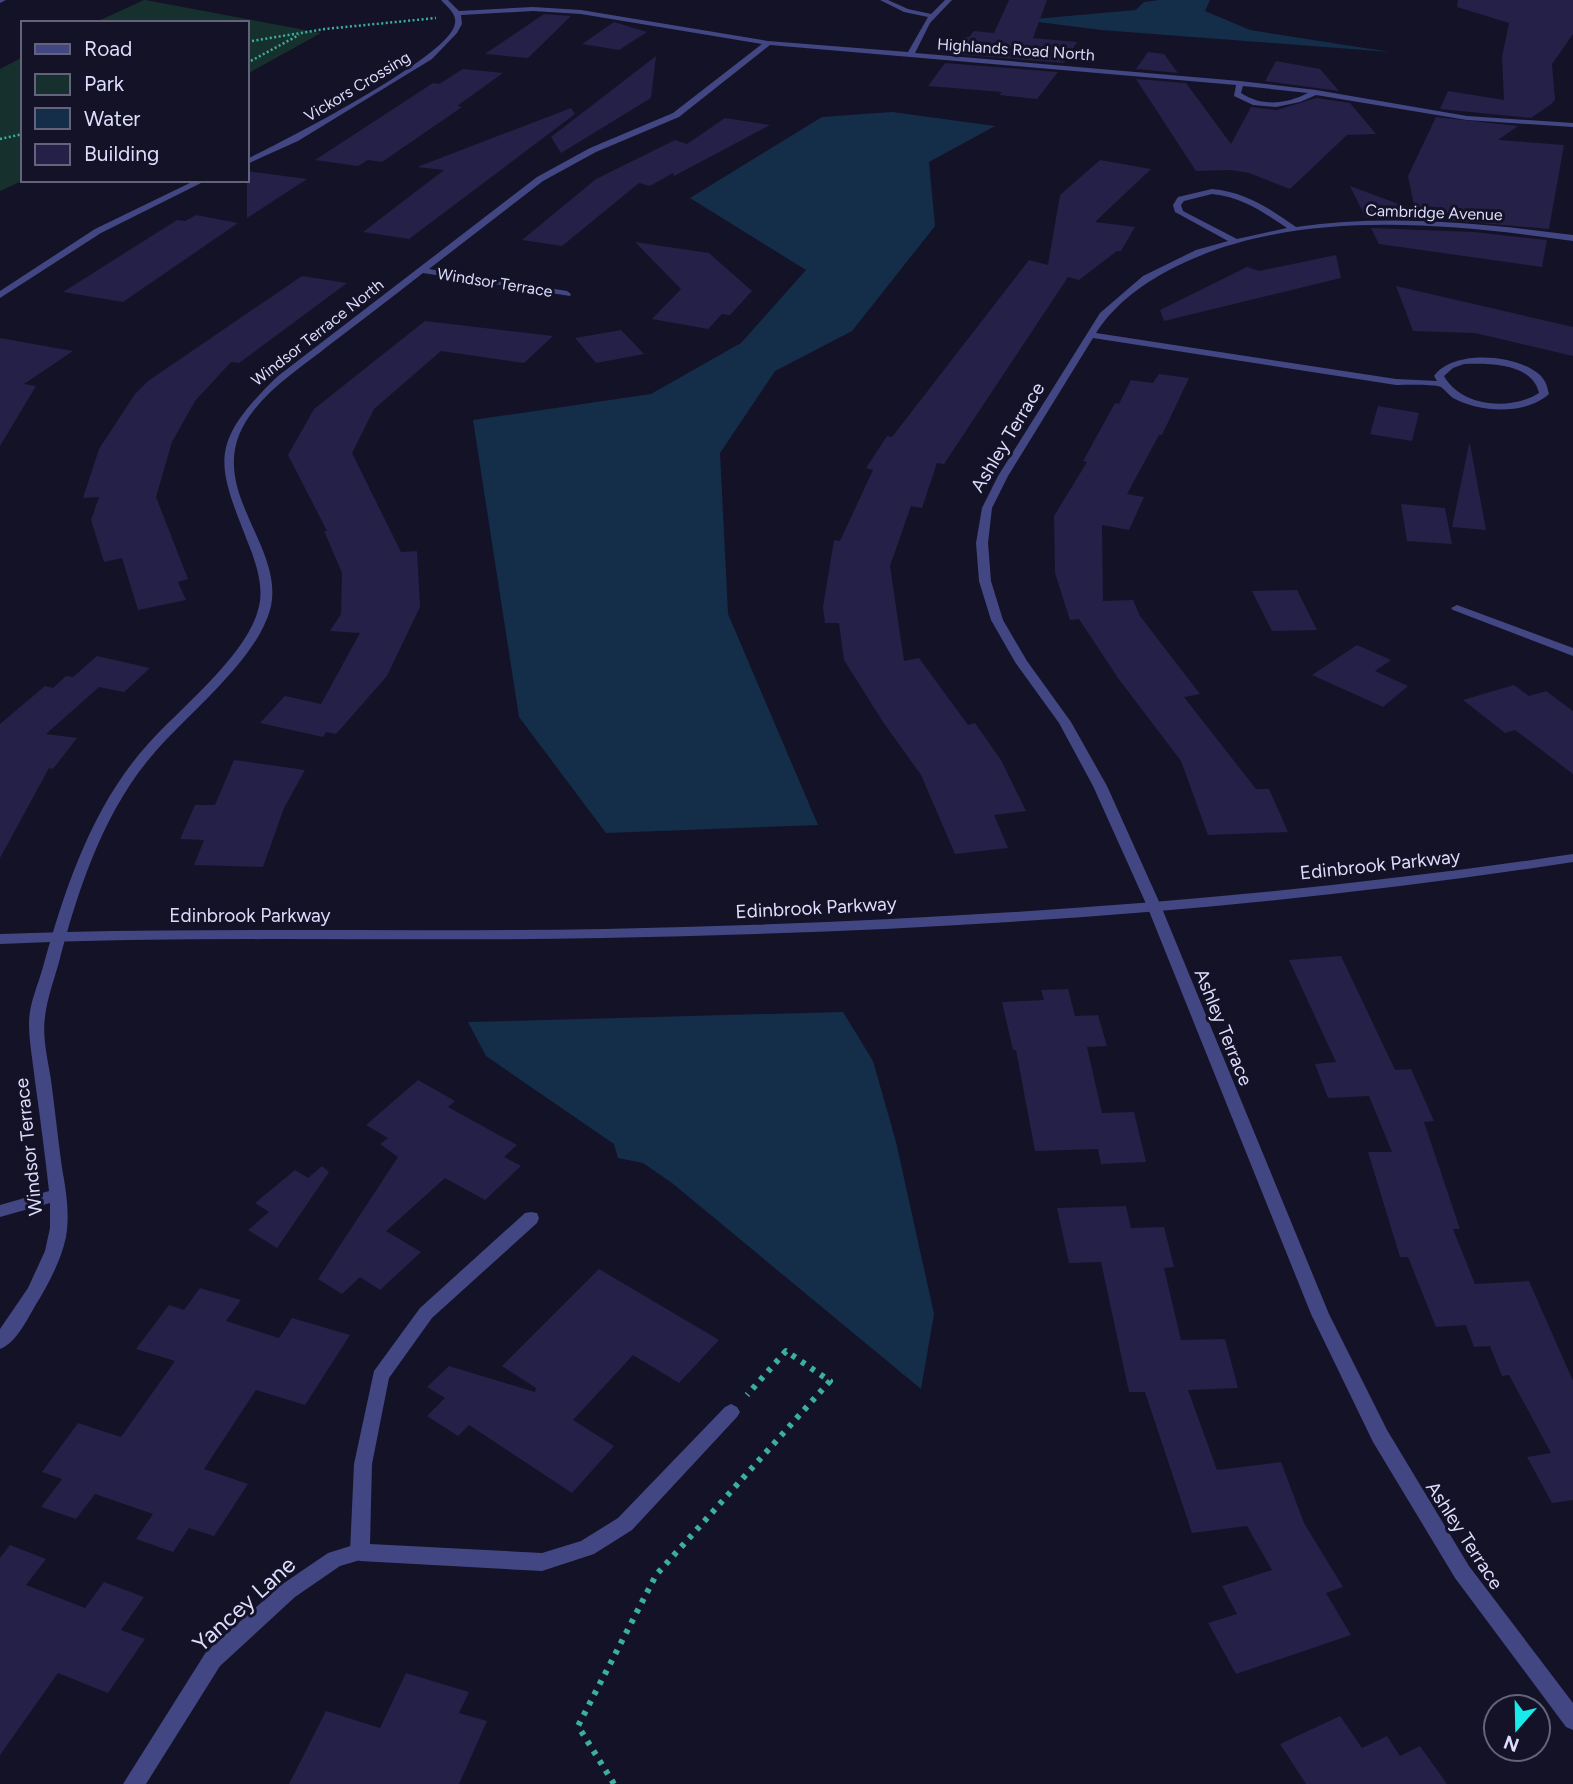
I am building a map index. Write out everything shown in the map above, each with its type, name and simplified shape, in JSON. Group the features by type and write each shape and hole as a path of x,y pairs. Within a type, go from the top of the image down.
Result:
{"street":[{"path":"444,0 457,14"},
{"path":"883,0 906,11 932,16"},
{"path":"910,56 915,41 932,16 949,0"},
{"path":"581,12 592,3"},
{"name":"Highlands Road North","path":"457,14 507,9 581,12 768,43 1240,83 1316,92 1467,118 1573,125"},
{"name":"Vickors Crossing","path":"248,162 295,139 430,58 454,33 459,24 457,14"},
{"name":"Windsor Terrace North","path":"58,936 75,885 110,805 139,763 249,640 263,614 267,589 263,568 232,493 228,470 231,445 240,421 258,399 281,378 540,179 593,150 666,121 768,43"},
{"path":"1240,83 1237,94 1266,104 1292,103 1316,92"},
{"path":"0,295 98,231 199,182"},
{"path":"1235,242 1179,212 1177,205 1181,199 1203,192 1240,195 1254,200 1293,229"},
{"name":"Cambridge Avenue","path":"1293,229 1416,223 1474,225 1573,237"},
{"name":"Ashley Terrace","path":"1293,229 1181,258 1122,293 1103,315 1003,476 987,508 982,543 985,581 997,620 1021,662 1065,722 1100,786 1154,906 1320,1314 1380,1436 1462,1572 1573,1720"},
{"name":"Windsor Terrace","path":"422,270 567,294"},
{"path":"1091,335 1396,382 1441,384 1461,398 1494,406 1527,404 1544,394 1544,386 1529,372 1489,361 1451,365 1442,370 1439,376 1441,384"},
{"path":"1457,608 1573,652"},
{"name":"Edinbrook Parkway","path":"0,939 58,936 700,932 830,927 1154,906 1436,877 1573,858"},
{"name":"Windsor Terrace","path":"0,1342 38,1285 57,1238 58,1195 37,1021 58,936"},
{"path":"0,1212 58,1195"},
{"path":"531,1218 426,1313 380,1376 363,1464 360,1552 542,1562 587,1548 625,1524 731,1412"},
{"name":"Yancey Lane","path":"134,1784 213,1660 288,1591 335,1559 360,1552"}],"path":[{"path":"252,41 344,26 457,14"},
{"path":"248,63 277,49 299,34"},
{"path":"0,139 21,134"},
{"path":"614,1784 578,1726 656,1575 830,1381 786,1350 731,1412"}],"green space":[{"path":"144,0 321,33 248,73 248,21 98,21"},
{"path":"21,58 21,181 0,191 0,69"}],"water":[{"path":"1210,0 1205,11 1250,30 1390,52 1101,30 1023,20 1136,10 1144,2"},
{"path":"892,112 995,126 929,162 935,226 852,331 775,371 720,453 728,614 818,825 606,833 519,717 473,420 651,394 741,343 806,270 690,198 822,117"},
{"path":"843,1012 873,1061 896,1142 934,1314 921,1389 672,1183 643,1163 618,1158 614,1144 486,1056 468,1022"}],"building":[{"path":"1009,0 1047,0 1033,38 1077,42 1064,63 952,54 963,37 969,37 974,31 994,33"},
{"path":"1458,0 1573,0 1573,34 1552,64 1555,100 1550,105 1531,118 1440,109 1448,91 1504,100 1502,57 1509,23 1457,7"},
{"path":"544,14 571,16 528,58 485,54"},
{"path":"614,22 647,32 619,50 582,44"},
{"path":"1148,52 1164,54 1178,73 1136,69"},
{"path":"656,56 651,98 561,153 551,137"},
{"path":"1276,61 1320,69 1339,91 1265,81"},
{"path":"945,63 1058,72 1037,99 999,95 1002,92 928,86"},
{"path":"463,69 503,73 457,106 462,107 382,162 368,160 358,166 315,160 433,83 439,84"},
{"path":"1136,79 1186,83 1231,144 1251,107 1277,110 1316,98 1350,103 1376,134 1347,135 1290,189 1249,173 1231,170 1196,171"},
{"path":"571,108 575,114 409,239 363,232 444,170 417,167"},
{"path":"1436,117 1518,126 1498,140 1564,145 1549,229 1435,219 1366,218 1350,186 1415,210 1408,176"},
{"path":"725,118 770,125 674,176 673,173 650,186 639,183 562,246 522,240 596,179 675,140 687,144"},
{"path":"1100,160 1151,169 1095,222 1135,227 1121,251 1117,251 1079,280 1068,277 944,464 937,463 922,508 911,506 890,566 904,661 919,658 968,725 975,723 1001,760 1026,811 994,815 1008,848 955,854 921,775 844,660 839,623 825,623 823,607 834,540 840,541 873,470 866,468 887,436 892,437 1029,260 1048,265 1060,195"},
{"path":"248,171 307,179 247,218"},
{"path":"196,215 238,223 123,302 63,292 177,220 185,221"},
{"path":"1371,228 1474,232 1547,240 1542,267 1379,244"},
{"path":"635,242 709,253 752,291 730,315 722,314 708,329 652,319 681,289"},
{"path":"1336,255 1341,278 1164,321 1160,310 1247,267 1259,271"},
{"path":"302,276 347,283 239,363 231,362 195,401 172,442 156,497 188,579 178,582 186,600 138,610 122,558 104,562 91,520 99,497 83,498 99,449 135,394 148,381"},
{"path":"1396,286 1573,327 1573,356 1475,333 1413,331"},
{"path":"425,321 553,336 524,363 441,351 374,409 352,453 401,552 417,551 420,607 387,676 336,734 326,732 323,737 260,723 285,696 321,704 360,633 330,631 341,614 342,573 324,531 327,531 288,455 314,409"},
{"path":"621,330 644,354 596,363 575,338"},
{"path":"0,338 73,351 24,384 36,386 0,446"},
{"path":"1159,374 1189,378 1162,435 1159,435 1127,494 1144,497 1129,530 1102,525 1103,601 1133,600 1140,616 1200,694 1184,697 1256,789 1269,789 1288,832 1208,835 1181,761 1118,678 1079,619 1070,620 1055,573 1054,516 1087,462 1083,461 1115,403 1119,404 1131,380 1153,383"},
{"path":"1378,406 1419,413 1412,441 1370,434"},
{"path":"1470,444 1486,530 1452,527"},
{"path":"1401,504 1445,508 1452,544 1407,541"},
{"path":"1297,590 1317,630 1272,631 1252,591"},
{"path":"1357,645 1391,660 1375,671 1408,686 1383,707 1312,675"},
{"path":"97,656 150,668 124,692 99,687 46,734 77,738 53,769 49,768 0,858 0,724 45,686 53,688 66,676 73,677"},
{"path":"1514,685 1529,696 1546,691 1573,711 1573,774 1515,730 1505,733 1463,700"},
{"path":"234,760 305,770 284,808 263,867 194,865 204,840 180,839 195,805 215,805"},
{"path":"1341,956 1395,1070 1411,1069 1434,1121 1424,1122 1460,1229 1453,1229 1475,1284 1529,1281 1573,1381 1573,1500 1552,1503 1527,1457 1551,1453 1509,1375 1502,1376 1490,1346 1474,1347 1466,1325 1436,1327 1408,1257 1400,1257 1368,1152 1392,1152 1369,1096 1328,1098 1315,1064 1336,1062 1289,960"},
{"path":"1068,989 1075,1016 1098,1015 1107,1046 1087,1047 1102,1113 1134,1112 1146,1162 1101,1164 1098,1149 1035,1151 1016,1050 1013,1050 1002,1002 1044,1000 1041,990"},
{"path":"418,1080 455,1101 448,1107 517,1145 504,1157 521,1166 485,1200 445,1178 386,1231 421,1252 380,1290 360,1277 342,1294 318,1279 398,1157 380,1144 388,1138 366,1125"},
{"path":"322,1166 329,1172 277,1248 248,1230 269,1212 255,1203 295,1170 308,1178"},
{"path":"1126,1206 1131,1228 1164,1227 1174,1267 1164,1268 1181,1340 1225,1339 1238,1388 1188,1390 1217,1470 1281,1462 1304,1523 1343,1587 1326,1593 1351,1635 1236,1674 1208,1623 1237,1614 1222,1586 1272,1570 1247,1526 1192,1533 1145,1392 1129,1392 1101,1262 1069,1263 1057,1208"},
{"path":"599,1269 719,1340 679,1383 633,1355 573,1420 614,1446 572,1493 469,1425 458,1436 427,1416 445,1398 427,1387 449,1366 535,1392 536,1388 502,1366"},
{"path":"200,1288 241,1300 226,1321 279,1338 292,1318 350,1335 305,1405 256,1390 204,1469 248,1484 214,1536 189,1528 173,1552 136,1539 153,1514 95,1494 76,1519 41,1507 62,1479 42,1472 78,1423 121,1437 175,1361 136,1349 169,1305 184,1310"},
{"path":"10,1545 46,1559 26,1585 85,1608 104,1582 144,1597 121,1630 145,1639 108,1693 58,1673 0,1755 0,1558"},
{"path":"406,1673 469,1692 459,1713 487,1721 459,1784 289,1784 326,1711 380,1728"},
{"path":"1340,1716 1362,1748 1387,1736 1400,1756 1420,1746 1447,1784 1306,1784 1280,1744"}]}
